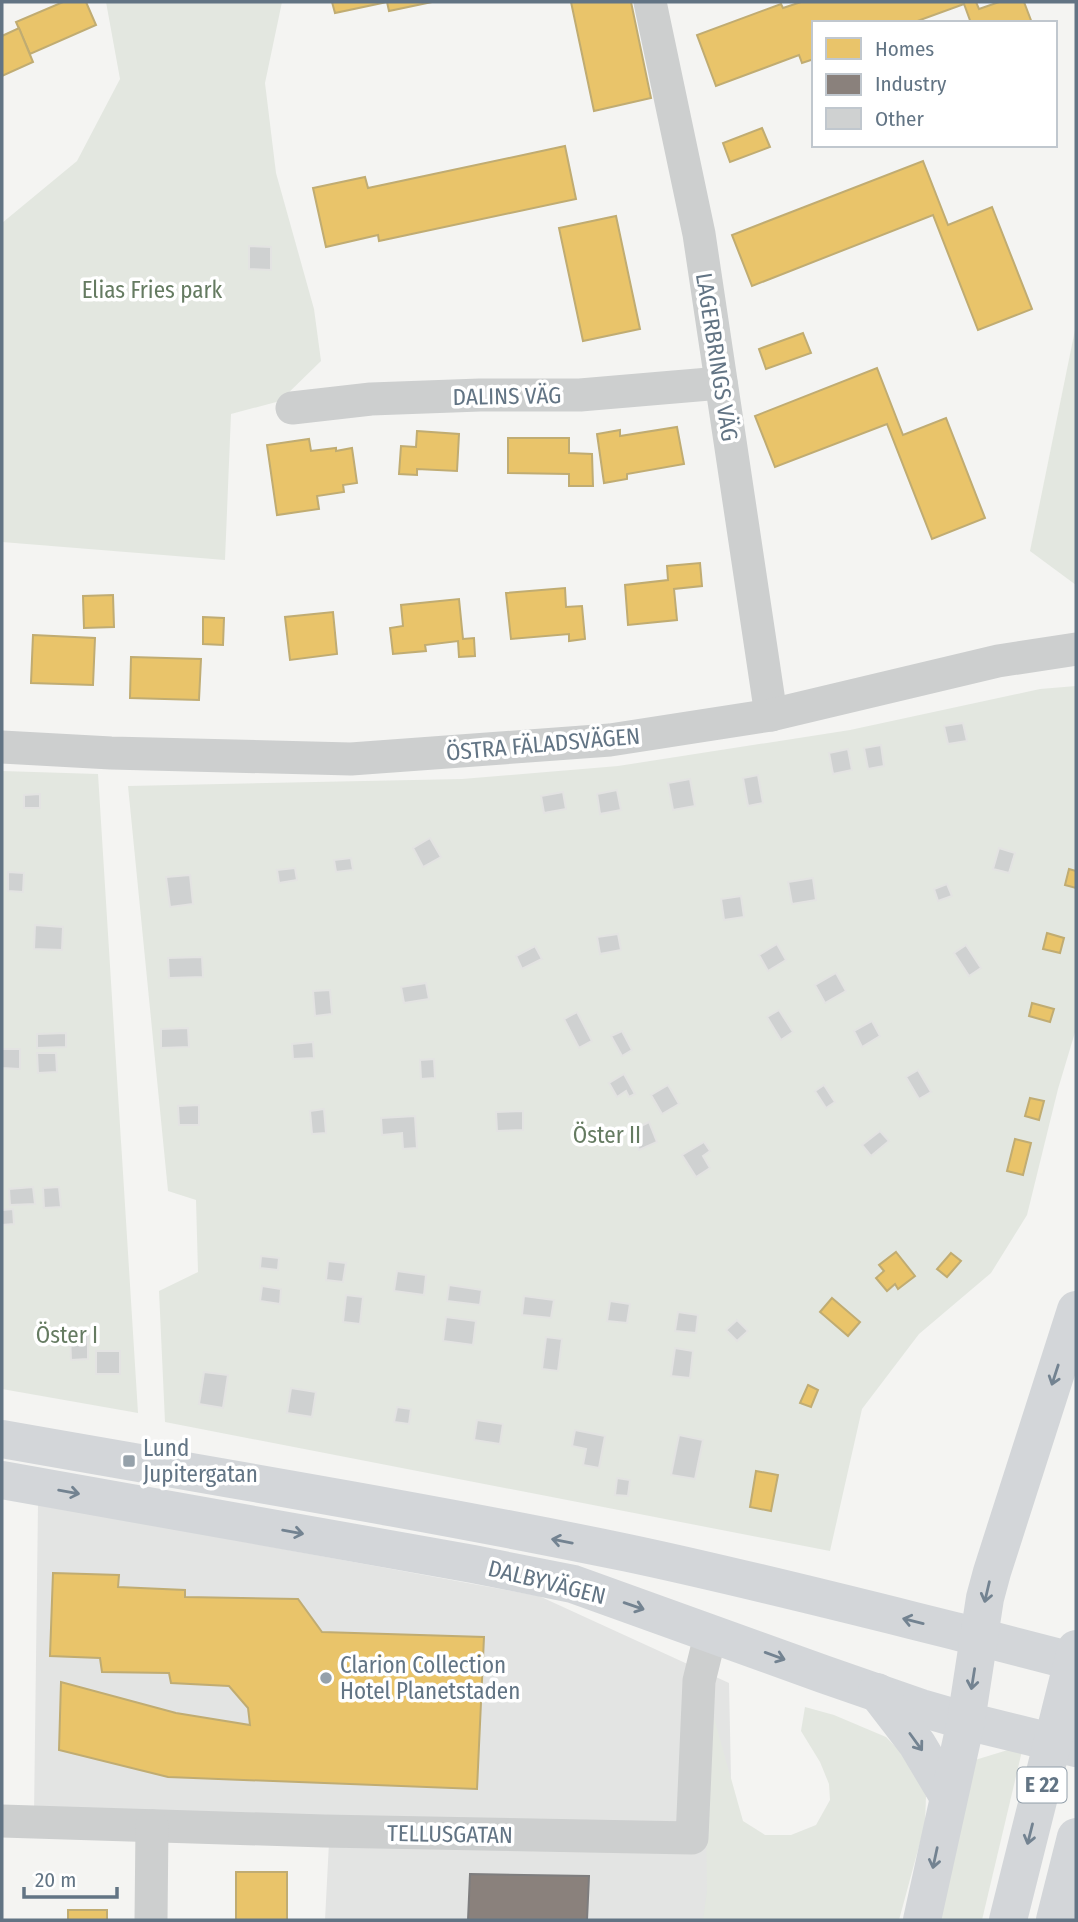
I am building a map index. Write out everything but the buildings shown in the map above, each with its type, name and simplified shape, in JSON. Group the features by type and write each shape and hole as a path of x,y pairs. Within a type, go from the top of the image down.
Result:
{"main road":[{"path":"922,1920 948,1796 989,1640 985,1598 1076,1310"},
{"name":"DALBYVÄGEN","path":"2,1439 629,1553 1076,1662"},
{"name":"DALBYVÄGEN","path":"2,1480 573,1584 877,1692 966,1721 1076,1748"},
{"name":"E 22","path":"1008,1920 1076,1649"},
{"path":"877,1692 917,1744 948,1796"},
{"path":"1055,1920 1076,1838"}],"street":[{"name":"LAGERBRINGS VÄG","path":"650,2 699,234 771,715"},
{"name":"DALINS VÄG","path":"292,408 371,399 580,395 721,383"},
{"name":"ÖSTRA FÄLADSVÄGEN","path":"2,747 125,754 351,759 610,740 771,715 998,661 1076,649"},
{"name":"TELLUSGATAN","path":"2,1821 692,1838 699,1681 711,1632"},
{"path":"150,1920 152,1826"}],"shaded area":[{"path":"38,1504 539,1596 729,1683 734,1920 325,1920 330,1823 34,1815"}],"green space":[{"name":"Elias Fries park","path":"106,2 282,2 265,83 276,173 314,309 321,361 280,401 231,414 225,560 2,542 2,223 77,161 120,79"},
{"path":"1076,325 1076,585 1030,551"},
{"name":"Öster II","path":"1076,686 1076,1029 1058,1089 1027,1215 991,1273 919,1334 862,1409 830,1551 165,1422 159,1291 198,1272 196,1200 168,1191 128,786 462,779 618,766 850,730 1040,689"},
{"name":"Öster I","path":"2,771 98,774 138,1413 2,1389"},
{"path":"805,1707 834,1715 886,1737 918,1770 926,1796 925,1824 899,1920 703,1920 707,1891 706,1825 714,1718 743,1821 765,1835 791,1835 816,1825 830,1800 829,1784 820,1762 801,1731"},
{"path":"1011,1749 1022,1751 982,1920 939,1920 975,1760"}],"place":[{"name":"Lund Jupitergatan","path":"129,1461"},
{"name":"Clarion Collection Hotel Planetstaden","path":"326,1678"}]}
